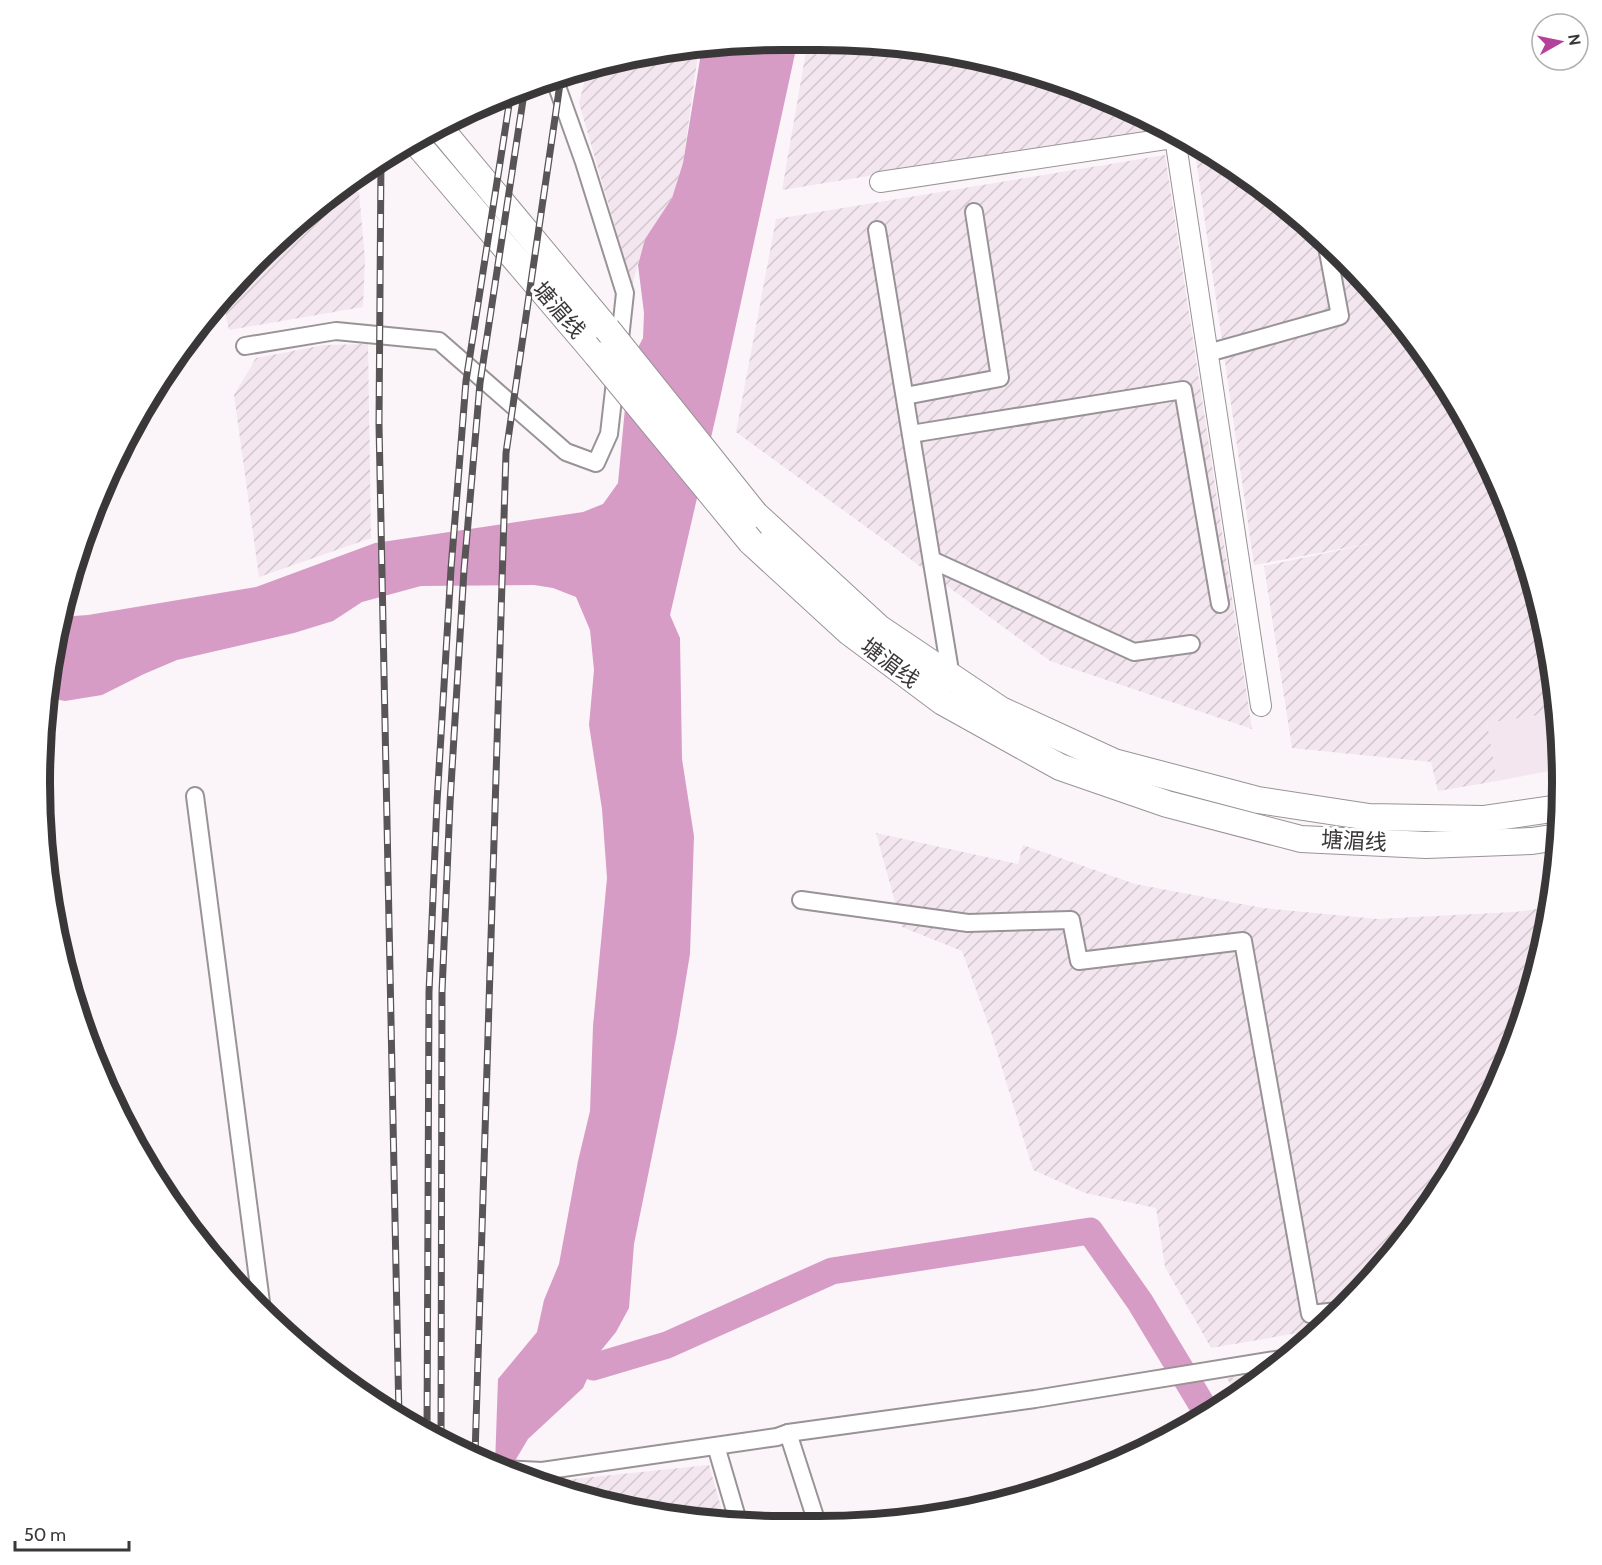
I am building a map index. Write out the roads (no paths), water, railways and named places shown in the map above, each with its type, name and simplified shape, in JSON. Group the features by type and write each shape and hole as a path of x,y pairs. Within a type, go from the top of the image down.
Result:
{"main road":[{"path":"443,133 607,329 755,514 879,628 1001,710 1114,762 1258,800 1369,817 1483,819 1551,809"},
{"name":"塘湄线","path":"419,147 597,355 752,542 848,631 943,702 1060,767 1167,804 1301,838 1426,845 1533,841 1550,838"}],"street":[{"path":"245,346 336,331 439,341 566,452 596,463 609,434 625,293 584,162 557,85"},
{"path":"880,182 1166,137"},
{"path":"1179,144 1208,354 1262,706"},
{"path":"905,396 1000,378 974,212"},
{"path":"877,230 951,677"},
{"path":"1208,354 1340,316 1329,255"},
{"path":"911,434 1183,390 1220,604"},
{"path":"932,560 1134,652 1191,644"},
{"path":"195,796 260,1297"},
{"path":"801,900 968,923 1071,920 1079,961 1243,941 1310,1314 1326,1312"},
{"path":"547,1477 777,1437 788,1433 1035,1398 1270,1360"},
{"path":"788,1433 815,1516"},
{"path":"716,1446 736,1514"}],"waterway":[{"path":"593,1367 667,1345 832,1271 1090,1231 1140,1302 1203,1407"}],"railway":[{"path":"475,1448 506,453 560,84"},
{"path":"441,1431 442,992 450,803 464,570 480,383 523,97"},
{"path":"427,1423 429,992 437,802 451,569 466,381 509,102"},
{"path":"381,169 379,424 399,1406"}]}
